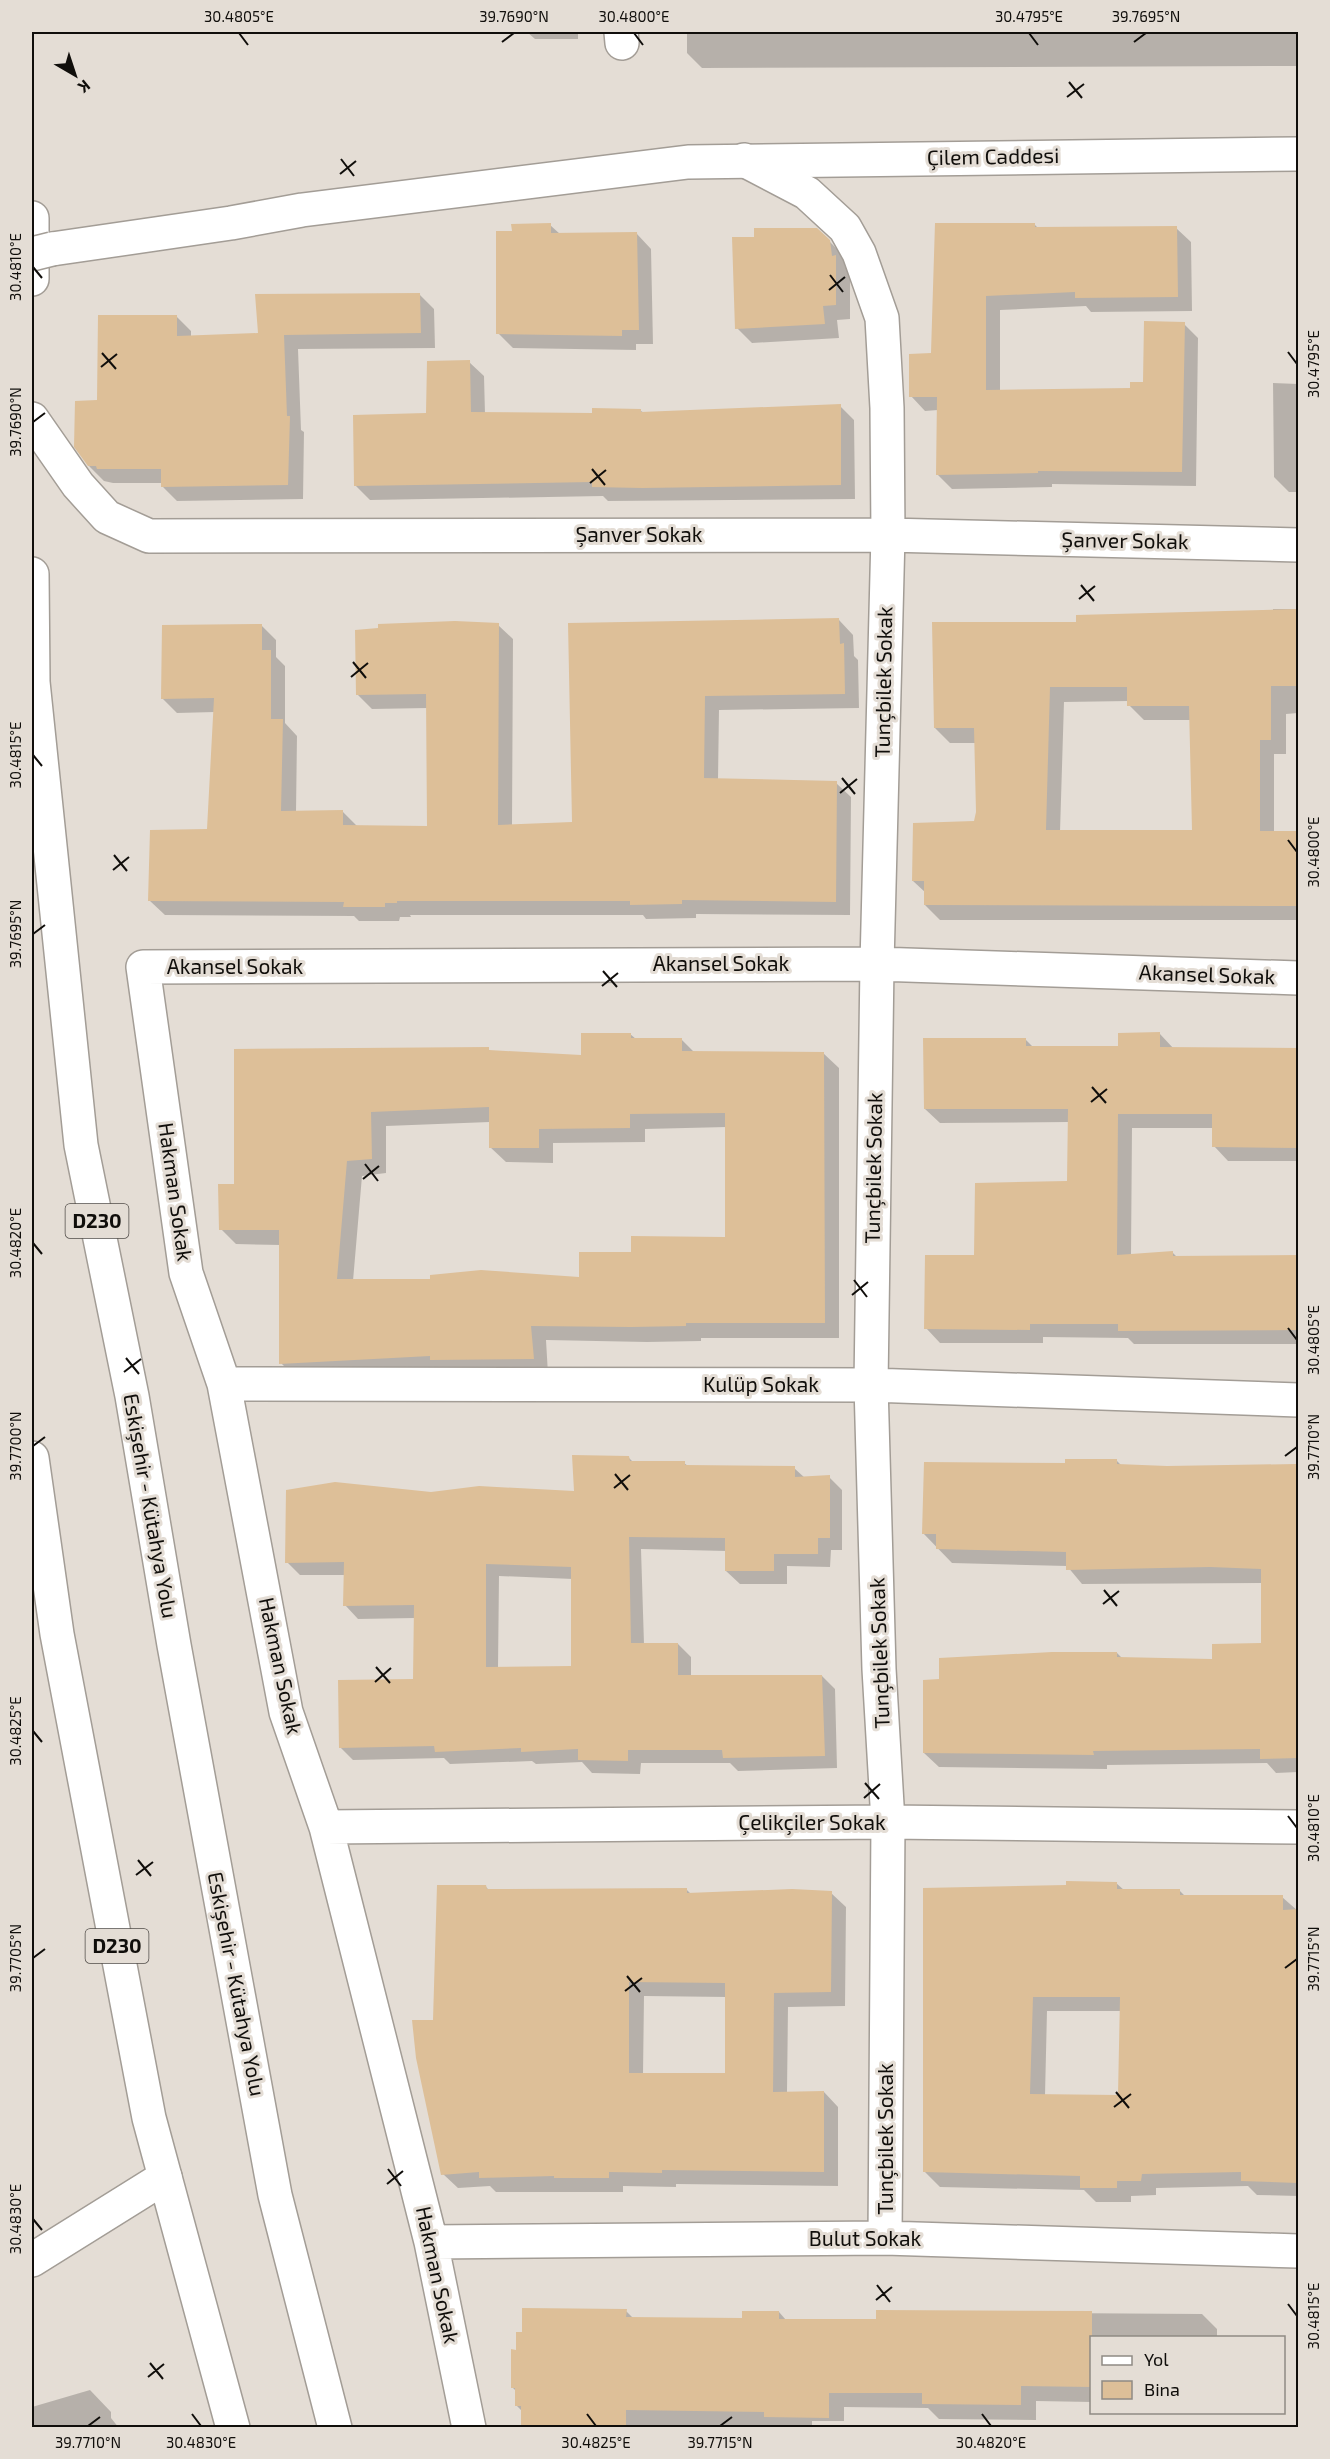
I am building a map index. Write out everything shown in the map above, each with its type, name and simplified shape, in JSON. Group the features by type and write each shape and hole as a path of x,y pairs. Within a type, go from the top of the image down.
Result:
{"main road":[{"name":"Çilem Caddesi","path":"42,251 302,210 688,162 1299,154"},
{"name":"Tunçbilek Sokak","path":"744,160 807,193 845,228 859,253 882,318 887,408 888,535 877,964 871,1385 879,1669 888,1822 885,2238"},
{"path":"32,218 32,279"},
{"name":"Şanver Sokak","path":"32,419 78,485 107,517 149,536 888,535 1299,545"},
{"name":"Eskişehir - Kütahya Yolu","path":"32,574 33,682 81,1145 132,1396 174,1645 275,2194 335,2427"},
{"name":"Akansel Sokak","path":"143,967 877,964 1299,978"},
{"name":"Hakman Sokak","path":"143,967 186,1273 224,1384 286,1712 326,1827 431,2242 469,2427"},
{"name":"Kulüp Sokak","path":"224,1384 871,1385 1299,1400"},
{"name":"D230","path":"32,1458 57,1634 149,2118 233,2427"},
{"name":"Çelikçiler Sokak","path":"326,1827 888,1822 1299,1827"},
{"path":"32,2260 165,2177"},
{"name":"Bulut Sokak","path":"431,2242 885,2238 1299,2251"}],"building":[{"path":"551,223 551,233 637,232 639,330 622,330 622,336 496,334 496,231 512,231 511,224"},
{"path":"935,223 1035,223 1035,227 1177,226 1178,297 1075,298 1075,292 986,296 986,390 1130,388 1130,382 1143,382 1144,321 1185,322 1182,472 1038,471 1038,473 936,475 937,397 909,397 909,354 931,353"},
{"path":"754,228 817,228 830,240 832,256 836,255 836,305 823,306 825,324 735,329 732,237 754,237"},
{"path":"420,293 421,333 284,335 287,416 290,416 288,485 161,487 161,469 97,469 96,466 88,466 74,447 75,401 97,400 98,315 177,315 177,336 258,333 255,294"},
{"path":"470,360 471,412 592,413 592,408 641,409 641,412 841,404 841,485 642,488 592,487 592,482 354,486 353,415 426,413 427,361"},
{"path":"1299,609 1299,686 1271,686 1271,740 1260,740 1260,831 1299,831 1299,906 924,905 924,881 912,881 913,823 974,821 976,812 974,728 934,728 932,622 1076,622 1076,615","holes":["1050,687 1127,687 1127,706 1189,706 1192,830 1046,830"]},
{"path":"839,618 840,644 844,643 845,694 705,696 704,778 837,781 836,902 682,900 682,904 630,905 630,901 397,901 397,903 385,903 385,907 343,907 344,902 148,901 150,830 207,829 214,698 161,699 162,625 262,624 262,650 271,650 271,719 283,719 281,811 343,810 343,825 427,826 426,694 356,695 355,630 378,628 378,624 455,621 499,623 498,825 572,822 568,623"},
{"path":"1160,1032 1160,1047 1299,1048 1299,1148 1212,1147 1212,1114 1118,1114 1117,1255 1173,1251 1173,1256 1299,1255 1299,1330 1118,1331 1118,1324 1030,1324 1030,1330 924,1329 925,1255 974,1255 975,1183 1067,1181 1068,1109 924,1109 923,1038 1026,1038 1026,1046 1118,1046 1118,1033"},
{"path":"581,1033 631,1033 631,1038 682,1038 682,1051 824,1052 825,1323 686,1323 686,1326 631,1327 531,1326 534,1359 430,1360 430,1356 279,1364 279,1230 219,1230 218,1184 234,1184 234,1049 489,1047 489,1050 581,1055","holes":["489,1107 489,1148 539,1148 539,1129 630,1128 630,1114 725,1113 725,1237 631,1236 631,1252 579,1252 579,1277 481,1270 430,1275 430,1279 337,1279 347,1161 372,1159 371,1112"]},
{"path":"572,1455 629,1456 630,1461 685,1461 685,1465 795,1466 795,1477 830,1475 830,1538 818,1538 818,1554 774,1554 774,1571 725,1571 725,1538 629,1537 631,1643 678,1643 678,1675 822,1675 825,1756 723,1758 722,1750 628,1750 628,1761 578,1760 578,1749 521,1752 521,1748 435,1752 434,1746 339,1748 338,1680 413,1679 414,1605 343,1606 344,1562 285,1563 286,1490 335,1482 431,1492 479,1486 574,1491","holes":["486,1564 571,1567 571,1666 486,1667"]},
{"path":"1065,1459 1117,1459 1117,1464 1167,1466 1296,1464 1296,1469 1299,1469 1299,1758 1260,1759 1260,1749 1093,1751 1094,1755 923,1753 923,1680 939,1679 939,1658 1052,1652 1117,1652 1117,1657 1212,1659 1212,1644 1261,1643 1261,1569 1210,1567 1066,1570 1066,1552 936,1549 936,1534 922,1534 924,1462 1065,1463"},
{"path":"1066,1881 1117,1882 1117,1889 1180,1889 1180,1895 1283,1895 1283,1910 1299,1909 1298,2183 1241,2181 1241,2172 1142,2174 1141,2181 1117,2181 1117,2188 1080,2188 1080,2176 923,2172 923,1888 1066,1885","holes":["1033,1997 1120,1997 1118,2095 1030,2094"]},
{"path":"437,1885 486,1885 487,1889 687,1888 687,1893 792,1889 832,1891 831,1992 774,1993 773,2092 824,2091 824,2172 662,2170 662,2173 609,2172 609,2178 554,2178 554,2176 479,2178 479,2172 441,2175 416,2058 412,2020 433,2020","holes":["629,1982 725,1983 725,2073 629,2073"]},
{"path":"522,2308 627,2309 626,2317 742,2318 742,2311 779,2311 779,2319 876,2319 876,2310 1092,2311 1090,2387 1021,2386 1021,2405 922,2404 922,2393 829,2393 829,2418 764,2417 764,2412 626,2410 626,2427 521,2427 521,2406 515,2406 515,2388 511,2388 511,2349 516,2350 516,2332 522,2332"}]}
